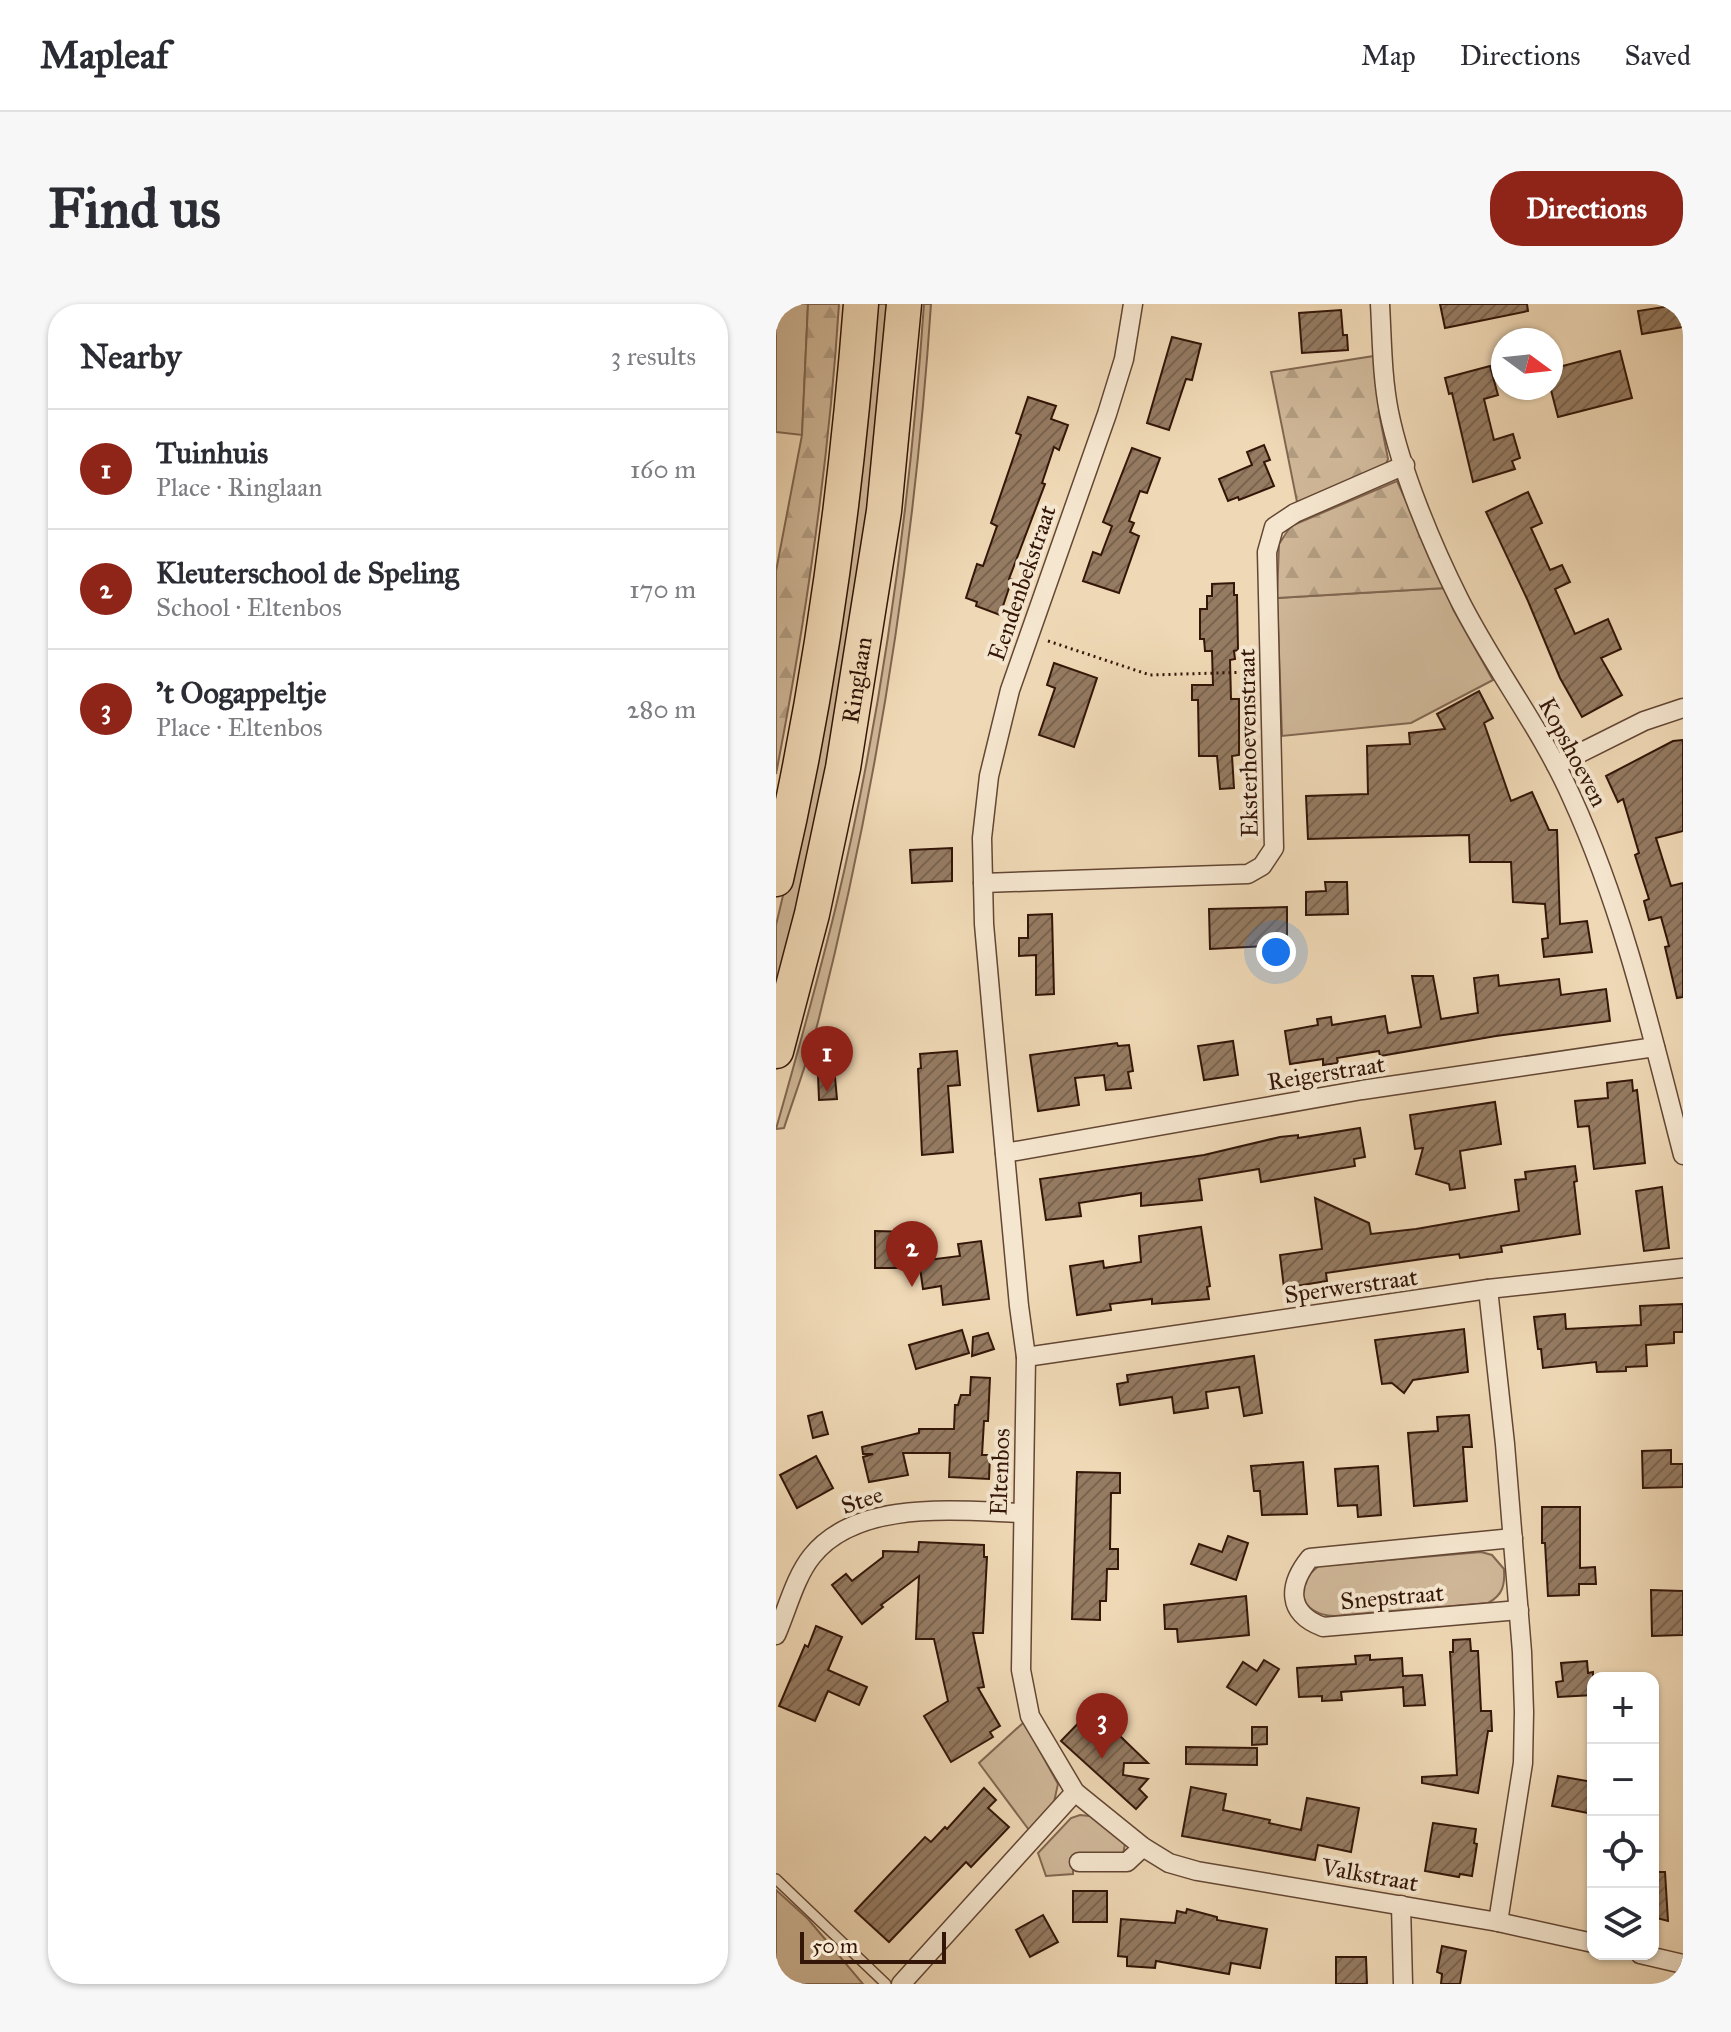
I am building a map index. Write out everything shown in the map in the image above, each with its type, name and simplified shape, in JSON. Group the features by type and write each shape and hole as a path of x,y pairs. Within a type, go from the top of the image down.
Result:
{"highway":[{"name":"Ringlaan","path":"776,879 811,711 829,601 848,454 861,304"},
{"name":"Ringlaan","path":"776,1051 812,914 843,768 884,511 904,304"}],"street":[{"name":"Eendenbekstraat","path":"983,883 982,838 989,776 1010,690 1111,400 1124,359 1133,304"},
{"name":"Kopshoeven","path":"1380,304 1389,413 1405,465 1459,598 1556,765 1587,830 1608,884 1683,1155"},
{"name":"Eksterhoevenstraat","path":"983,883 1248,874 1262,866 1274,848 1267,552 1274,527 1295,513 1405,465"},
{"path":"1556,765 1644,721 1683,708"},
{"name":"Eltenbos","path":"983,883 989,984 1026,1357 1021,1670 1025,1700 1039,1734 1075,1792"},
{"name":"Reigerstraat","path":"1005,1153 1362,1090 1655,1047"},
{"name":"Sperwerstraat","path":"1026,1357 1488,1289 1683,1268"},
{"path":"1488,1289 1513,1538 1524,1712 1523,1763 1498,1922"},
{"name":"Stee","path":"776,1635 809,1558 838,1533 896,1513 920,1510 1022,1513"},
{"name":"Snepstraat","path":"1513,1538 1310,1558 1295,1577 1295,1603 1308,1621 1323,1627 1519,1610"},
{"path":"901,1984 1075,1792"},
{"name":"Valkstraat","path":"1075,1792 1143,1847 1169,1863 1197,1871 1498,1922 1587,1942"},
{"path":"1079,1862 1127,1862 1143,1847"},
{"path":"1401,1905 1403,1984"},
{"path":"1659,1958 1683,1964"}],"lane":[{"path":"776,1879 886,1984"}],"path":[{"path":"1029,635 1150,675 1270,672"}],"green space":[{"path":"776,304 808,304 802,435 776,432"},
{"path":"808,304 839,304 815,540 776,774 776,571 802,435"},
{"path":"873,304 889,304 876,455 819,819 776,997 776,925 799,828"},
{"path":"924,304 931,304 915,484 876,753 840,930 815,1032 784,1128 776,1129 836,906 868,757 902,531"},
{"path":"1374,356 1380,418 1388,459 1384,469 1297,502 1271,372"},
{"path":"1397,481 1445,588 1277,598 1279,544 1291,526"},
{"path":"1445,588 1453,609 1493,680 1411,723 1282,736 1277,598"},
{"path":"1481,1552 1492,1555 1504,1569 1502,1589 1488,1603 1334,1616 1314,1610 1304,1598 1305,1582 1319,1566"},
{"path":"1024,1722 1058,1784 1054,1802 1029,1830 979,1763"},
{"path":"1090,1816 1122,1840 1125,1844 1123,1854 1073,1856 1073,1874 1046,1876 1038,1853 1071,1818"},
{"path":"776,1890 808,1919 863,1984 776,1984"}],"building":[{"path":"1440,304 1527,304 1528,311 1445,328"},
{"path":"1683,304 1683,327 1642,334 1638,311"},
{"path":"1341,310 1348,350 1302,353 1299,313"},
{"path":"1172,337 1201,344 1192,380 1186,379 1169,430 1147,423"},
{"path":"1620,351 1632,398 1558,417 1554,400 1563,400 1563,366"},
{"path":"1490,366 1491,397 1484,399 1494,440 1513,434 1520,458 1512,461 1515,469 1473,482 1452,393 1449,394 1445,378"},
{"path":"1028,397 1056,406 1051,419 1068,425 1059,450 1054,447 1042,483 1045,484 1009,579 1012,579 1000,615 976,606 977,602 966,598 977,564 983,566 997,526 991,523 1021,435 1016,433"},
{"path":"1264,445 1270,460 1264,462 1274,486 1239,500 1238,497 1228,501 1219,479 1252,465 1247,452"},
{"path":"1132,448 1160,458 1147,493 1140,491 1129,521 1134,523 1130,532 1139,536 1119,593 1083,581 1093,552 1101,555 1112,526 1103,522"},
{"path":"1528,492 1542,523 1531,528 1550,570 1562,565 1570,582 1555,589 1575,634 1608,619 1621,649 1601,658 1622,695 1582,717 1560,678 1486,512"},
{"path":"1234,583 1238,650 1234,651 1235,659 1230,660 1231,699 1239,699 1239,755 1232,756 1234,788 1220,789 1217,756 1199,756 1198,700 1192,700 1192,685 1213,685 1212,651 1205,651 1204,639 1200,639 1200,609 1207,609 1207,596 1212,596 1212,584"},
{"path":"1054,663 1097,678 1074,747 1039,735 1055,688 1047,685"},
{"path":"1479,691 1493,718 1484,723 1511,801 1532,792 1549,830 1557,830 1560,924 1587,921 1592,952 1544,957 1542,939 1548,938 1545,904 1513,902 1511,862 1470,862 1469,835 1308,839 1306,796 1368,794 1367,746 1410,744 1409,733 1445,729 1437,714"},
{"path":"1683,740 1683,831 1656,838 1671,886 1683,883 1683,997 1677,998 1661,917 1649,920 1644,901 1649,899 1635,855 1639,853 1623,799 1618,802 1606,776 1673,741"},
{"path":"952,848 952,881 912,883 910,850"},
{"path":"1325,882 1347,882 1348,914 1306,915 1306,892 1326,891"},
{"path":"1287,907 1287,945 1210,949 1209,909"},
{"path":"1052,914 1054,994 1036,995 1036,955 1019,956 1019,938 1028,938 1028,915"},
{"path":"1498,975 1499,986 1559,979 1561,995 1606,989 1610,1021 1380,1056 1379,1051 1337,1058 1338,1063 1323,1065 1323,1059 1290,1064 1285,1031 1318,1025 1317,1019 1331,1017 1332,1025 1385,1016 1388,1033 1421,1027 1412,976 1433,976 1441,1019 1478,1013 1474,978"},
{"path":"831,1034 837,1099 819,1100 818,1074"},
{"path":"1233,1041 1238,1075 1204,1080 1198,1046"},
{"path":"1117,1043 1118,1046 1129,1045 1133,1071 1128,1072 1131,1088 1106,1090 1104,1075 1075,1078 1079,1105 1038,1111 1030,1055"},
{"path":"957,1051 960,1085 948,1086 953,1152 922,1155 920,1054"},
{"path":"1632,1080 1633,1091 1637,1090 1645,1163 1594,1169 1589,1126 1578,1127 1575,1101 1608,1098 1607,1083"},
{"path":"1495,1102 1501,1144 1460,1151 1465,1188 1450,1190 1449,1184 1416,1174 1423,1148 1415,1149 1410,1115"},
{"path":"1360,1128 1365,1157 1354,1159 1355,1166 1261,1182 1259,1169 1199,1179 1202,1200 1141,1206 1141,1193 1079,1203 1081,1216 1046,1220 1040,1179 1204,1155 1280,1137 1298,1135 1298,1138"},
{"path":"1575,1166 1580,1234 1501,1246 1502,1252 1460,1258 1459,1254 1326,1273 1327,1281 1284,1288 1280,1255 1322,1249 1315,1198 1369,1223 1371,1234 1416,1229 1519,1211 1515,1180 1526,1179 1525,1172"},
{"path":"1662,1187 1669,1248 1644,1251 1636,1191"},
{"path":"1201,1227 1210,1286 1207,1287 1209,1299 1152,1304 1152,1299 1110,1304 1111,1310 1077,1315 1070,1266 1103,1261 1104,1268 1141,1262 1139,1236"},
{"path":"875,1231 911,1232 911,1268 875,1268"},
{"path":"981,1241 989,1299 943,1305 941,1286 923,1289 919,1261 960,1256 958,1244"},
{"path":"1683,1304 1683,1332 1674,1332 1674,1343 1646,1345 1647,1366 1626,1367 1626,1371 1597,1372 1596,1362 1543,1368 1534,1317 1565,1314 1566,1329 1641,1325 1640,1306"},
{"path":"1464,1329 1468,1372 1413,1380 1404,1393 1392,1383 1382,1384 1375,1340"},
{"path":"962,1330 969,1353 916,1369 909,1345"},
{"path":"988,1333 994,1349 972,1356 973,1337"},
{"path":"1254,1356 1262,1413 1244,1416 1239,1387 1206,1392 1208,1408 1174,1413 1172,1397 1120,1405 1117,1384 1128,1382 1127,1375"},
{"path":"971,1377 990,1378 988,1421 984,1421 982,1455 990,1455 989,1479 949,1477 950,1453 903,1453 908,1475 869,1482 863,1457 873,1454 863,1454 862,1447 919,1433 919,1429 954,1429 955,1405 958,1405 961,1395 970,1395"},
{"path":"822,1412 828,1434 813,1438 808,1416"},
{"path":"1469,1415 1472,1447 1463,1447 1467,1501 1414,1506 1408,1433 1438,1431 1437,1417"},
{"path":"1671,1450 1671,1464 1683,1464 1683,1487 1643,1488 1642,1451"},
{"path":"816,1456 833,1488 797,1508 780,1475"},
{"path":"1303,1462 1307,1514 1262,1515 1260,1491 1254,1491 1251,1466"},
{"path":"1378,1466 1381,1515 1358,1517 1357,1505 1338,1506 1335,1469"},
{"path":"1077,1472 1120,1473 1120,1493 1111,1493 1110,1549 1118,1549 1118,1569 1107,1569 1106,1601 1100,1601 1100,1620 1072,1619"},
{"path":"1542,1507 1580,1507 1580,1568 1595,1567 1596,1584 1579,1584 1579,1595 1548,1596 1545,1543 1542,1543"},
{"path":"1228,1536 1248,1543 1236,1580 1191,1564 1199,1544 1222,1552"},
{"path":"919,1542 984,1545 984,1557 987,1557 983,1633 973,1633 984,1687 978,1688 1000,1726 990,1732 993,1737 951,1762 924,1716 948,1701 934,1639 916,1639 919,1576 862,1624 832,1585 846,1574 852,1581 883,1557 883,1551 918,1552"},
{"path":"1651,1590 1683,1591 1683,1635 1652,1636"},
{"path":"1246,1596 1249,1635 1178,1642 1177,1629 1165,1629 1164,1605"},
{"path":"816,1626 842,1637 828,1670 867,1687 859,1705 828,1691 815,1721 779,1706"},
{"path":"1470,1639 1471,1651 1478,1651 1481,1711 1491,1711 1492,1731 1488,1731 1478,1793 1422,1783 1422,1777 1457,1775 1450,1652 1453,1652 1453,1640"},
{"path":"1370,1655 1370,1660 1402,1658 1403,1676 1422,1675 1425,1705 1404,1706 1403,1687 1341,1692 1342,1700 1322,1701 1322,1696 1299,1697 1297,1668 1356,1664 1355,1656"},
{"path":"1264,1660 1279,1669 1256,1705 1227,1687 1243,1662 1257,1671"},
{"path":"1587,1661 1587,1695 1558,1697 1556,1682 1563,1681 1561,1663"},
{"path":"1092,1709 1148,1763 1124,1763 1123,1775 1148,1779 1139,1789 1147,1797 1136,1809 1061,1741"},
{"path":"1252,1727 1267,1727 1267,1744 1252,1745"},
{"path":"1186,1747 1257,1748 1257,1765 1186,1764"},
{"path":"1558,1776 1587,1781 1587,1813 1552,1806"},
{"path":"1191,1787 1226,1794 1223,1810 1301,1830 1307,1798 1359,1808 1351,1852 1318,1845 1315,1860 1182,1836"},
{"path":"984,1788 996,1800 988,1808 1009,1827 971,1867 966,1862 889,1942 855,1911 925,1837 931,1842 945,1827 947,1829"},
{"path":"1433,1823 1476,1829 1472,1876 1425,1871"},
{"path":"1659,1872 1665,1872 1668,1921 1659,1919"},
{"path":"1073,1891 1107,1891 1107,1922 1073,1922"},
{"path":"1187,1909 1217,1917 1217,1920 1267,1929 1260,1968 1231,1963 1229,1974 1156,1961 1155,1968 1127,1966 1127,1957 1118,1956 1121,1919 1175,1923 1177,1911 1186,1913"},
{"path":"1043,1915 1058,1942 1030,1957 1016,1930"},
{"path":"1442,1946 1466,1951 1460,1984 1441,1984 1442,1974 1437,1972"},
{"path":"1336,1957 1366,1957 1367,1984 1336,1984"}],"place":[{"name":"Tuinhuis","path":"827,1092"},
{"name":"Kleuterschool de Speling","path":"912,1287"},
{"name":"'t Oogappeltje","path":"1102,1759"}]}
